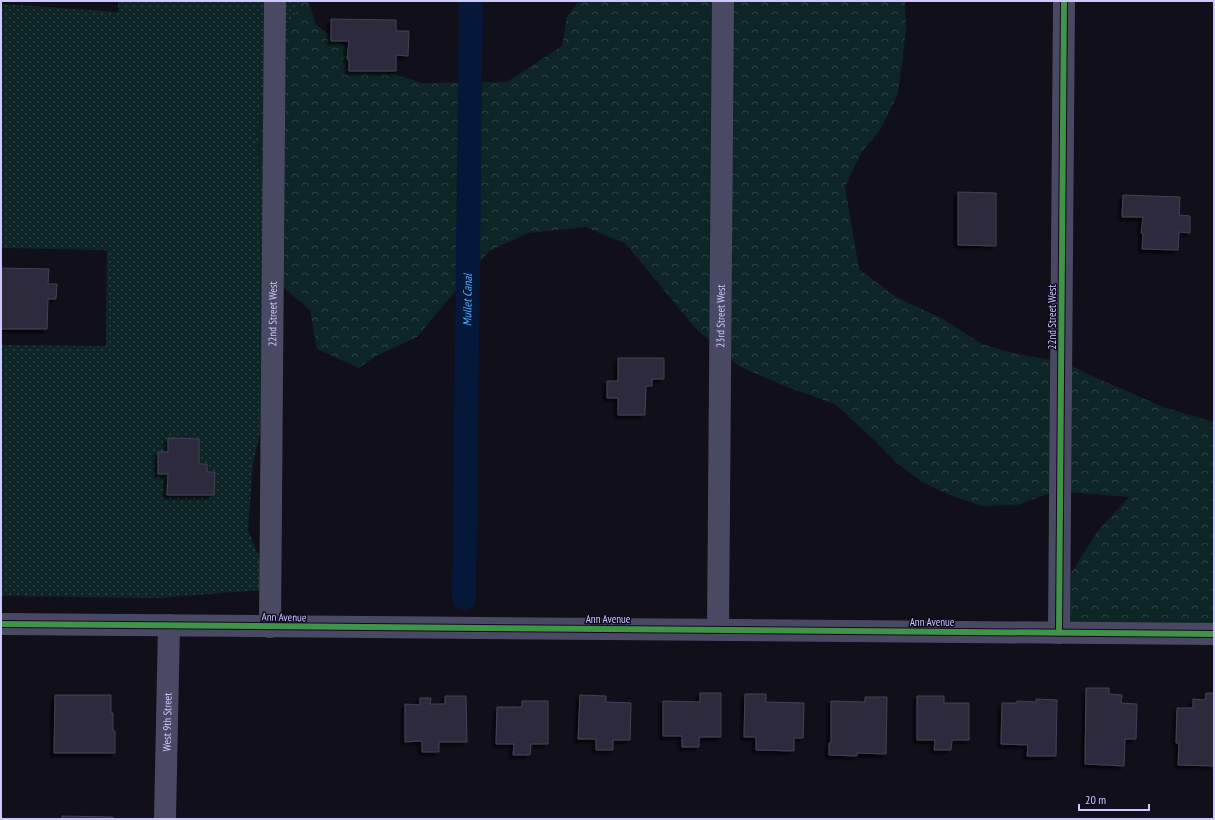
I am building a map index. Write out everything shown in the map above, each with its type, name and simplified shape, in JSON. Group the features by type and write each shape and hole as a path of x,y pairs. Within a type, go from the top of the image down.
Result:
{"street":[{"name":"22nd Street West","path":"270,627 275,1"},
{"name":"23rd Street West","path":"718,630 723,1"},
{"name":"22nd Street West","path":"1059,633 1064,1"},
{"name":"Ann Avenue","path":"1,624 1214,634"},
{"name":"West 9th Street","path":"165,819 169,625"}],"green space":[{"path":"118,1 301,1 265,77 266,205 263,422 253,463 248,530 257,552 277,589 158,598 1,596 1,345 106,346 107,250 1,248 1,4 118,12"},
{"path":"301,1 308,1 316,25 377,69 422,83 507,82 562,46 567,16 579,1 905,1 906,30 898,94 880,130 861,153 845,187 859,269 896,297 941,318 982,344 1016,354 1048,359 1059,359 1085,373 1163,407 1214,422 1214,639 1050,634 1066,581 1097,532 1129,497 1056,491 1017,505 982,506 955,497 923,483 898,464 835,404 787,387 739,366 696,329 626,244 585,227 528,233 489,251 417,337 378,355 359,368 317,349 310,310 278,283 255,145 265,77"}],"building":[{"path":"331,19 396,20 396,31 409,31 408,56 396,55 396,71 349,71 349,59 347,59 349,41 331,41"},
{"path":"958,192 996,193 996,246 958,245"},
{"path":"1123,195 1180,197 1179,215 1190,216 1190,233 1179,232 1178,250 1142,249 1143,234 1141,233 1143,217 1122,217"},
{"path":"1,268 49,269 48,284 57,284 56,299 48,299 47,329 1,329"},
{"path":"618,358 664,358 664,379 652,379 652,386 646,386 645,415 618,415 618,398 607,398 607,381 618,381"},
{"path":"168,438 199,439 199,464 207,464 207,472 215,472 214,495 167,495 168,474 158,474 158,452 168,452"},
{"path":"1086,688 1109,688 1109,694 1122,695 1121,703 1137,704 1136,739 1125,739 1124,766 1085,764"},
{"path":"700,693 721,693 721,737 699,737 699,747 682,747 682,736 663,736 663,701 700,702"},
{"path":"1206,693 1214,693 1214,766 1178,765 1179,743 1176,743 1177,708 1193,708 1193,699 1205,700"},
{"path":"745,694 766,694 766,702 804,703 803,738 794,738 794,751 756,750 756,737 744,737"},
{"path":"55,695 111,695 113,731 115,731 115,753 54,753"},
{"path":"580,695 606,696 606,702 631,703 630,740 613,740 613,750 596,750 596,739 578,739"},
{"path":"445,696 466,696 467,742 439,742 439,752 422,752 422,741 405,742 405,704 420,705 420,698 431,698 430,704 445,704"},
{"path":"917,696 944,696 944,703 969,703 969,740 952,740 951,750 934,750 935,740 917,740"},
{"path":"865,697 887,697 886,754 857,753 857,756 829,755 829,743 831,743 831,701 865,702"},
{"path":"1036,699 1057,700 1056,756 1027,756 1028,745 1001,744 1002,703 1017,703 1017,701 1036,702"},
{"path":"522,701 548,701 548,744 531,744 530,755 513,755 514,744 496,744 497,707 522,707"},
{"path":"62,816 113,817 113,819 62,819"}],"waterway":[{"name":"Mullet Canal","path":"464,598 471,1"}],"cycle path":[{"path":"1059,633 1064,1"},
{"path":"1,624 1214,634"}]}
